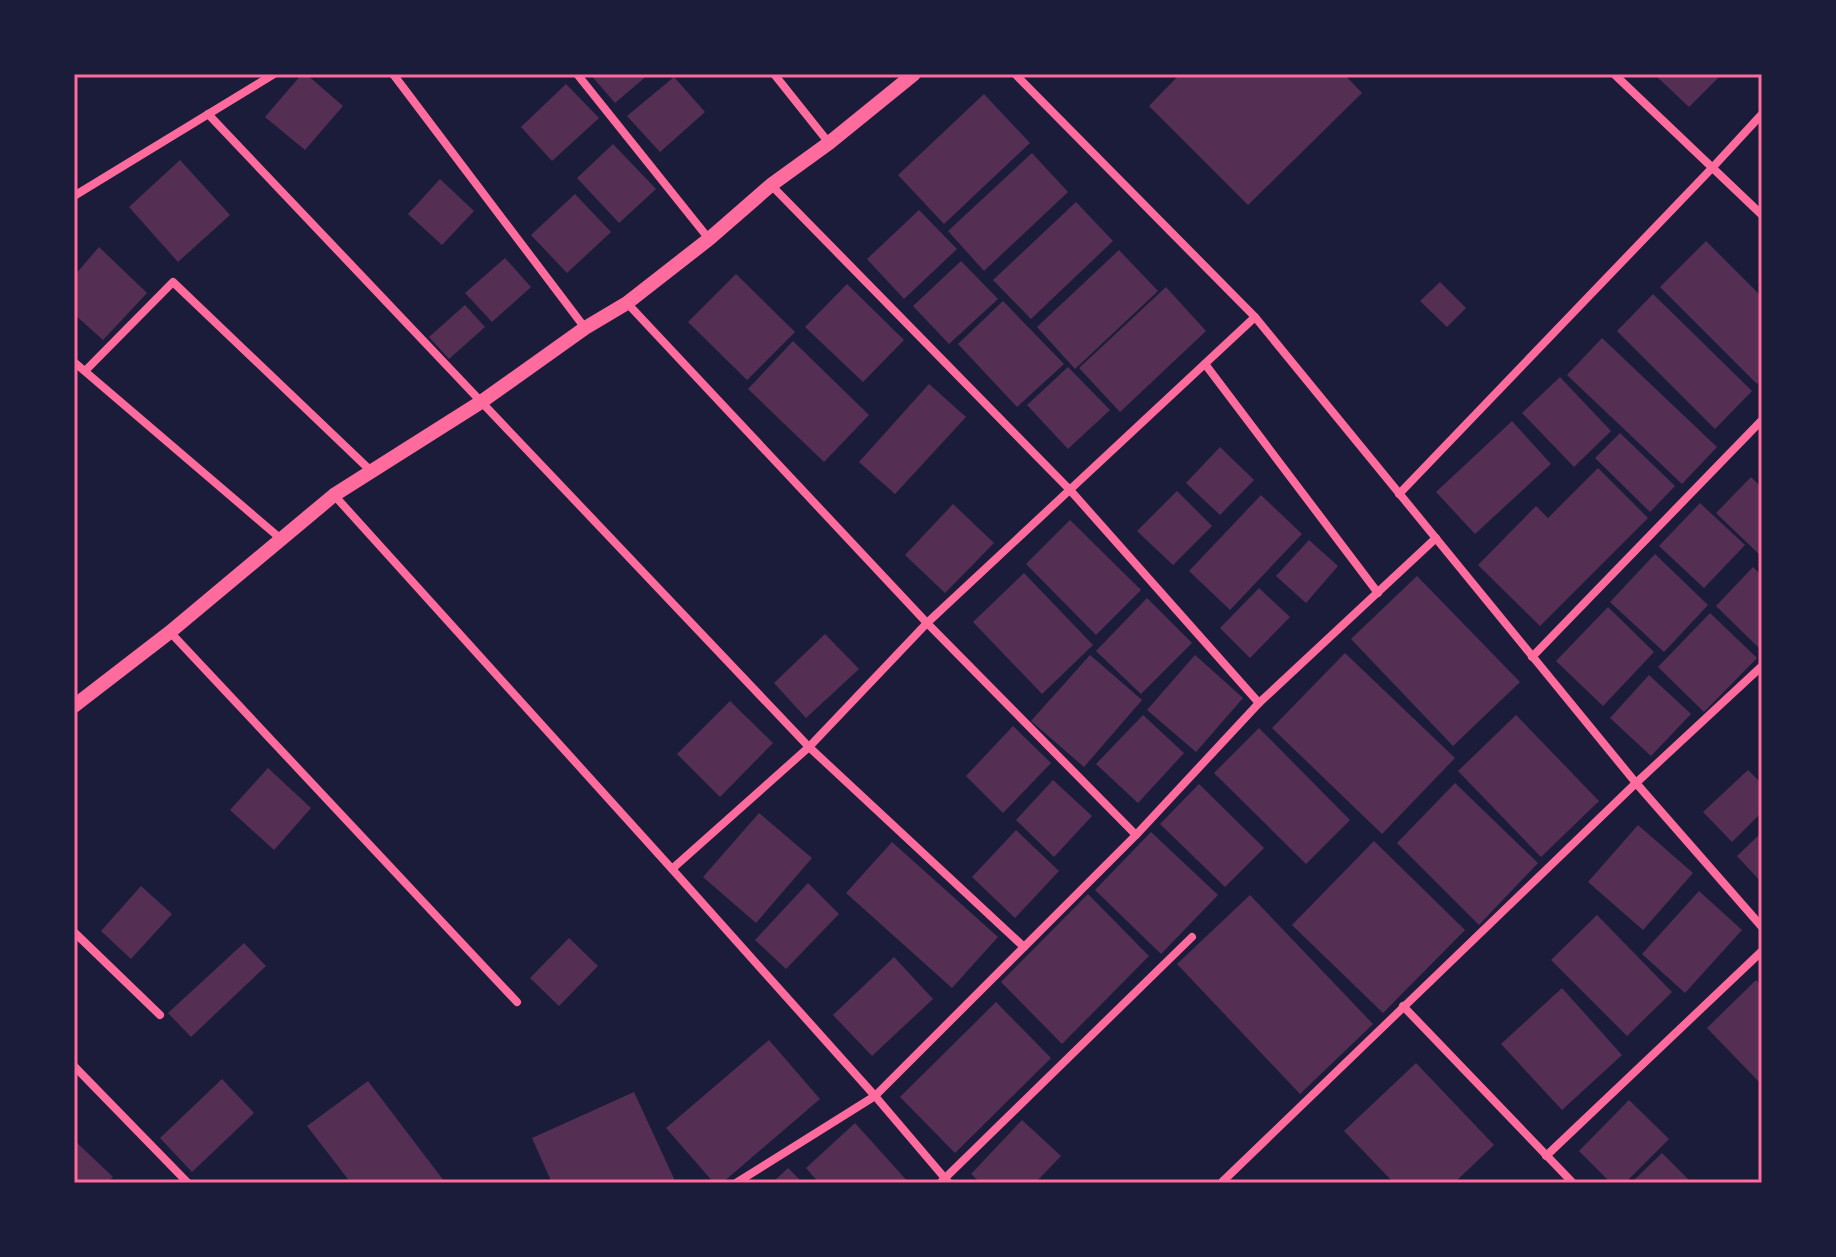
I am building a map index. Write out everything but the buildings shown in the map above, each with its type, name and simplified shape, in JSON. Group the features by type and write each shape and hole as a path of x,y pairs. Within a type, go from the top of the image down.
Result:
{"street":[{"path":"74,196 274,74"},
{"path":"393,74 585,328"},
{"path":"577,74 709,239"},
{"path":"774,74 829,143"},
{"path":"74,706 170,632 334,495 481,402 585,328 627,303 709,239 771,185 914,74"},
{"path":"1015,74 1255,317 1636,783 1762,927"},
{"path":"1614,74 1762,215"},
{"path":"208,114 809,747 1024,947"},
{"path":"1399,494 1762,114"},
{"path":"771,185 1070,490 1259,703"},
{"path":"85,371 173,282 371,471"},
{"path":"627,303 927,623 1136,835"},
{"path":"672,869 809,747 927,623 1255,317"},
{"path":"74,362 281,539"},
{"path":"1205,364 1378,593"},
{"path":"1532,657 1762,420"},
{"path":"334,495 875,1096 945,1181 1192,937"},
{"path":"736,1183 875,1096 1136,835 1259,703 1436,538"},
{"path":"170,632 517,1002"},
{"path":"1221,1183 1636,783 1762,666"},
{"path":"74,932 160,1015"},
{"path":"1546,1156 1762,951"},
{"path":"1403,1006 1573,1183"},
{"path":"74,1066 188,1183"}]}
